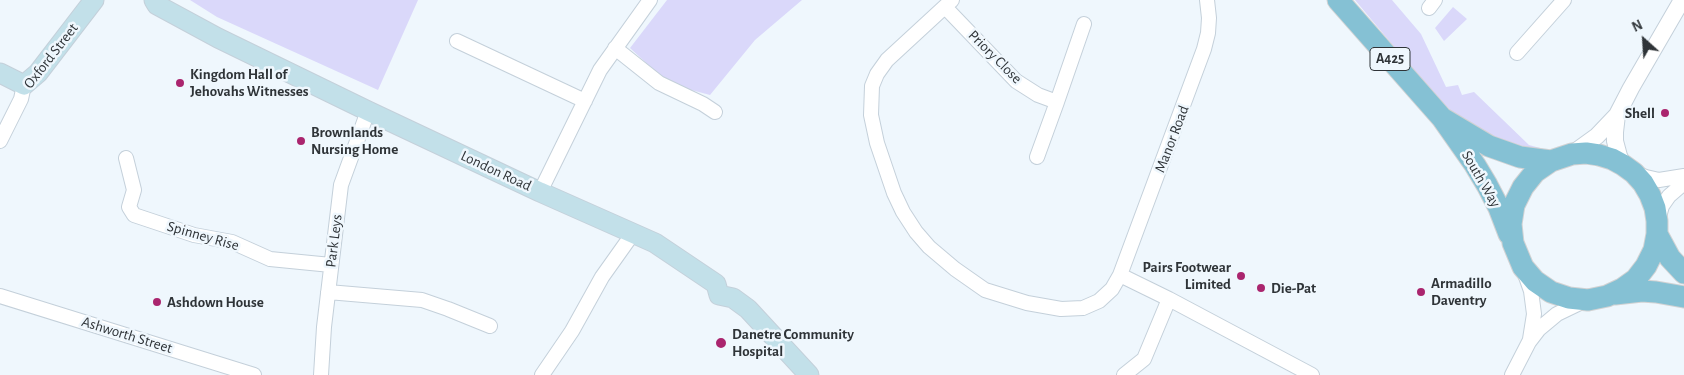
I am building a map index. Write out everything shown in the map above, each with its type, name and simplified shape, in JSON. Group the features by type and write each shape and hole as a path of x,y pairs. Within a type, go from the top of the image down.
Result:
{"main road":[{"name":"Oxford Street","path":"24,85 38,73 94,0"},
{"name":"London Road","path":"154,0 157,5 218,38 368,111 540,192 655,243 716,284 719,295 733,298 748,309 809,375"},
{"name":"South Way","path":"1338,0 1442,118 1487,185 1499,208 1513,243"},
{"path":"0,73 24,85"},
{"name":"South Way","path":"1442,118 1473,137 1505,152 1534,160 1551,161"},
{"path":"1597,298 1622,289 1636,279 1646,266 1654,250 1657,228 1655,208 1643,183 1629,169 1612,159 1599,155 1586,153 1572,154 1551,161 1535,172 1523,187 1514,205 1511,224 1513,243 1523,267 1535,281 1551,292 1569,298 1597,298 1642,291 1684,297"},
{"path":"1657,228 1670,258 1684,272"}],"street":[{"path":"540,192 600,70 650,0"},
{"name":"Manor Road","path":"949,3 887,60 877,74 872,86 871,119 891,185 902,212 916,232 929,247 955,269 985,290 1003,297 1060,309 1083,308 1098,301 1112,289 1120,275 1204,49 1209,18 1206,0"},
{"path":"1517,53 1564,0"},
{"path":"1682,0 1631,88 1618,115 1615,141 1619,156 1629,169 1646,178 1659,180 1684,176"},
{"name":"Priory Close","path":"949,3 1016,81 1038,95 1056,102"},
{"path":"1038,157 1084,24"},
{"path":"457,41 584,101"},
{"path":"615,48 660,83 715,112"},
{"name":"Oxford Street","path":"0,141 21,99 24,85"},
{"name":"Park Leys","path":"321,375 328,292 341,185 368,111"},
{"path":"1572,154 1597,136 1618,115"},
{"name":"Spinney Rise","path":"126,158 134,190 129,207 134,215 194,235 232,242 270,259 331,265"},
{"path":"1657,228 1662,206 1668,196 1684,183"},
{"path":"542,375 572,331 602,277 629,239 630,233"},
{"path":"1523,267 1533,303 1534,314 1529,342"},
{"path":"1120,275 1312,375"},
{"path":"328,292 422,300 490,326"},
{"name":"Ashworth Street","path":"0,296 254,375"},
{"path":"1512,375 1529,342 1539,329 1566,308 1597,298"},
{"path":"1124,375 1144,358 1169,299"}],"shaded area":[{"path":"190,0 418,0 378,90 217,17"},
{"path":"667,0 802,0 755,40 710,95 669,84 630,48"},
{"path":"1355,0 1392,0 1421,34 1446,87 1458,85 1462,95 1474,92 1529,145 1555,152 1549,156 1473,130 1429,91"},
{"path":"1453,7 1467,19 1444,41 1435,28"}],"place":[{"name":"Kingdom Hall of Jehovahs Witnesses","path":"180,83"},
{"name":"Shell","path":"1665,113"},
{"name":"Brownlands Nursing Home","path":"301,141"},
{"name":"Pairs Footwear Limited","path":"1241,276"},
{"name":"Die-Pat","path":"1261,288"},
{"name":"Armadillo Daventry","path":"1421,292"},
{"name":"Ashdown House","path":"157,302"},
{"name":"Danetre Community Hospital","path":"721,343"}]}
